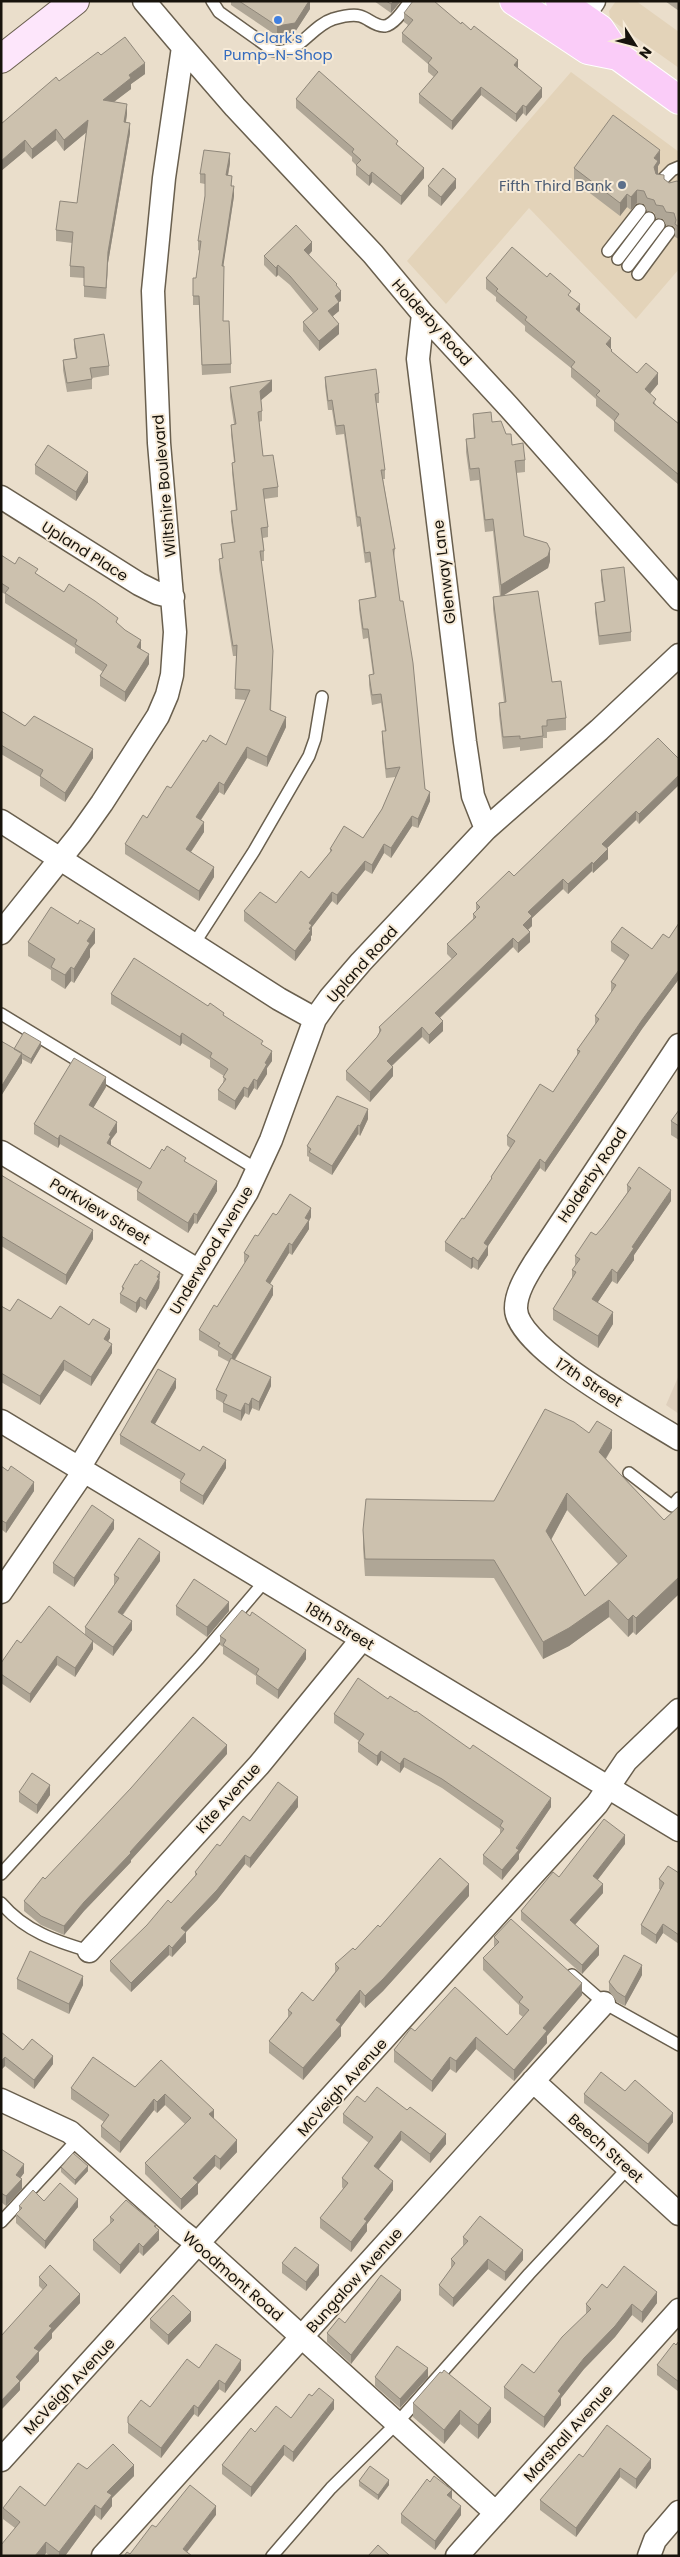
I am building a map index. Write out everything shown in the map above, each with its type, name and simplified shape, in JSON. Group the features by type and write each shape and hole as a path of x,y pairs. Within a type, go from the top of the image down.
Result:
{"main road":[{"path":"514,1 588,50 618,56"},
{"path":"560,1 589,9 618,56 678,98"}],"street":[{"path":"1,59 75,1"},
{"path":"144,1 183,47"},
{"name":"Holderby Road","path":"183,47 235,107 367,247 423,314 508,406 679,599"},
{"name":"Wiltshire Boulevard","path":"1,933 62,858 158,716 167,695 175,653 173,597 159,434 153,291 164,178 183,47"},
{"name":"Glenway Lane","path":"423,314 418,360 462,723 473,796 486,829"},
{"name":"Upland Place","path":"1,497 139,584 157,593 173,597"},
{"name":"Upland Road","path":"315,1019 361,962 486,829 599,730 679,655"},
{"path":"1,821 62,858 278,999 315,1019"},
{"name":"Underwood Avenue","path":"1,1592 82,1469 258,1170 315,1019"},
{"name":"Holderby Road","path":"516,1309 526,1276 679,1045"},
{"name":"Parkview Street","path":"1,1152 200,1271"},
{"name":"17th Street","path":"516,1309 521,1325 547,1354 679,1439"},
{"name":"18th Street","path":"1,1421 679,1830"},
{"name":"Kite Avenue","path":"89,1951 258,1765 362,1639"},
{"name":"McVeigh Avenue","path":"1,2460 503,1914 597,1804 626,1761 679,1710"},
{"name":"Bungalow Avenue","path":"103,2556 604,2003"},
{"name":"Beech Street","path":"533,2081 679,2214"},
{"name":"Woodmont Road","path":"1,2100 58,2125 79,2138 181,2231 200,2244 496,2513"},
{"name":"Marshall Avenue","path":"457,2556 679,2310"},
{"path":"649,2556 655,2540 679,2512"}],"lane":[{"path":"212,1 219,12 274,52 294,48 324,23 340,18 361,16 378,25 385,26 392,22 410,1"},
{"path":"661,181 672,170 679,167"},
{"path":"608,251 640,210"},
{"path":"618,259 649,218"},
{"path":"628,266 659,225"},
{"path":"638,274 669,232"},
{"path":"194,944 254,851 309,756 315,739 322,697"},
{"path":"1,1014 258,1170"},
{"path":"629,1473 672,1506 679,1498"},
{"path":"1,1874 204,1651 265,1581"},
{"path":"1,1903 28,1928 46,1937 89,1951"},
{"path":"561,1966 604,2003 679,2045"},
{"path":"1,2222 79,2138"},
{"path":"272,2556 331,2488 397,2423 529,2274 628,2168"}],"shaded area":[{"path":"616,1 636,1 679,32 679,68 610,19 609,11"},
{"path":"571,72 679,152 679,269 636,319 529,208 446,304 407,261"},
{"path":"679,1375 679,1414 666,1405"}],"building":[{"path":"239,1 309,1 295,23 277,26"},
{"path":"413,1 434,1 461,24 462,22 471,30 474,26 518,60 514,65 542,88 526,107 523,105 516,114 481,87 452,121 419,94 438,72 428,63 432,58 402,33 413,20 404,13"},
{"path":"125,37 145,63 129,75 131,78 103,100 127,104 124,122 130,123 108,252 106,288 84,286 84,267 70,266 73,232 56,230 60,201 77,203 88,120 64,140 56,129 32,149 25,140 1,161 1,124 56,77 59,81 98,52 101,55"},
{"path":"319,71 398,141 396,144 424,168 401,196 372,172 369,176 356,165 361,160 352,152 354,149 296,99"},
{"name":"Fifth Third Bank","path":"613,115 660,150 654,158 658,161 654,167 656,174 664,175 664,179 669,183 679,182 679,227 675,224 674,213 666,212 663,206 656,205 654,200 647,198 644,191 637,190 631,197 627,194 620,203 574,168"},
{"path":"204,150 230,153 226,175 232,176 231,186 234,186 222,266 224,266 223,321 229,321 231,364 202,365 199,296 193,296 193,278 196,278 201,241 198,241 205,196 205,174 200,174"},
{"path":"443,168 456,179 441,197 428,186"},
{"path":"296,225 312,242 304,250 337,284 341,291 335,296 339,302 328,311 339,324 319,341 303,322 318,309 290,276 278,265 276,268 264,256"},
{"path":"512,247 547,277 550,273 571,291 568,295 580,304 576,309 611,338 606,344 611,351 637,373 646,363 658,373 645,389 656,399 653,403 679,424 679,475 614,421 619,414 596,395 600,391 571,367 575,362 525,320 527,317 496,291 498,289 486,278"},
{"path":"104,334 109,366 90,368 92,379 67,383 63,360 77,358 74,339"},
{"path":"376,369 379,393 375,394 385,470 381,470 395,549 393,549 400,601 403,601 413,663 425,789 430,792 418,819 412,816 391,848 384,844 372,865 365,861 337,895 332,892 309,923 312,925 309,929 311,930 295,951 244,911 260,892 276,903 301,871 309,878 332,850 330,849 344,826 363,838 382,809 400,767 386,769 382,731 386,731 381,694 372,695 369,675 374,674 368,629 363,629 359,600 376,597 370,552 365,553 360,517 357,517 344,425 336,426 332,400 328,401 325,377"},
{"path":"272,380 260,391 262,411 258,412 263,456 273,455 278,487 263,489 268,527 261,528 264,551 260,551 273,651 270,710 286,717 267,757 247,747 224,785 219,782 196,817 204,822 186,849 214,867 199,891 125,844 143,815 147,818 167,786 171,788 203,740 206,742 210,735 226,745 250,690 235,689 237,645 233,646 219,559 223,558 221,544 235,542 231,511 237,510 232,463 235,462 231,425 236,424 230,387"},
{"path":"491,412 492,422 501,421 506,434 511,434 512,445 523,443 525,460 515,461 524,536 547,543 550,549 548,556 501,585 493,519 485,520 479,468 470,469 466,439 475,438 473,414"},
{"path":"48,445 88,472 76,492 35,465"},
{"path":"1,555 15,564 19,557 38,569 35,573 64,592 69,584 118,618 116,622 141,640 137,647 149,654 125,692 100,676 107,665 75,644 77,640 5,593 9,588 1,583"},
{"path":"624,567 631,632 599,636 595,603 605,601 601,570"},
{"path":"538,591 552,682 561,681 566,718 547,720 547,726 542,726 543,736 520,739 520,736 503,737 499,703 506,702 493,597"},
{"path":"1,711 25,726 34,716 93,749 65,793 40,776 43,770 1,745"},
{"path":"658,738 679,759 679,775 639,814 636,811 602,844 608,849 593,864 592,862 568,884 563,879 528,912 532,916 523,925 530,932 518,943 513,938 435,1013 443,1021 429,1035 422,1027 387,1061 393,1067 370,1092 346,1071 377,1037 381,1030 379,1027 457,954 447,944 476,917 473,914 480,907 476,903 509,871 514,876"},
{"path":"51,907 78,924 80,920 95,929 87,941 90,943 74,969 71,967 65,975 51,967 55,959 28,942"},
{"path":"679,923 679,970 642,1020 545,1163 540,1159 484,1243 488,1246 478,1261 473,1257 471,1259 445,1242 462,1218 464,1219 515,1141 507,1136 540,1084 553,1092 580,1051 577,1050 599,1019 595,1016 616,985 611,982 629,955 611,942 622,927 652,949 663,934 669,938"},
{"path":"134,958 208,1006 210,1003 224,1013 223,1015 263,1041 261,1044 272,1051 257,1081 254,1079 248,1089 244,1087 235,1101 218,1090 226,1079 223,1077 228,1069 210,1057 212,1053 182,1033 180,1037 111,994"},
{"path":"24,1032 41,1042 31,1059 14,1049"},
{"path":"1,1041 22,1053 1,1087"},
{"path":"74,1058 106,1077 89,1105 117,1122 109,1135 111,1136 107,1143 150,1169 162,1149 164,1151 167,1146 186,1158 184,1161 217,1181 197,1215 194,1213 188,1223 137,1191 142,1182 60,1135 58,1139 34,1124"},
{"path":"337,1096 368,1109 360,1126 358,1125 332,1166 309,1152 311,1149 307,1146"},
{"path":"679,1110 679,1126 671,1121"},
{"path":"639,1167 671,1190 632,1247 634,1248 617,1273 612,1269 592,1299 613,1312 598,1336 553,1309 576,1272 572,1270 580,1259 575,1256 591,1232 596,1235 603,1227 631,1188 627,1185"},
{"path":"1,1175 93,1230 66,1275 1,1236"},
{"path":"290,1194 311,1208 305,1218 309,1220 292,1245 289,1243 266,1281 273,1286 232,1355 218,1346 220,1343 199,1330 214,1305 217,1307 249,1256 244,1253 255,1235 258,1236 273,1213 276,1215 278,1213"},
{"path":"141,1260 160,1272 157,1277 159,1278 146,1301 140,1297 136,1303 120,1294 135,1264 137,1265"},
{"path":"18,1299 51,1319 60,1306 89,1325 93,1319 110,1329 104,1339 112,1344 91,1377 64,1360 40,1396 1,1373 1,1306 10,1311"},
{"path":"231,1358 271,1377 259,1402 252,1398 249,1405 245,1403 241,1411 223,1403 227,1395 216,1390"},
{"path":"158,1369 176,1379 151,1422 200,1451 203,1446 226,1460 203,1496 180,1482 185,1474 120,1435"},
{"path":"545,1409 574,1422 589,1433 597,1421 612,1430 599,1452 664,1520 679,1506 679,1577 636,1618 633,1615 628,1620 609,1600 569,1628 543,1642 494,1560 365,1559 363,1530 366,1499 494,1501","holes":["567,1493 627,1556 585,1596 546,1531"]},
{"path":"1,1466 8,1471 11,1466 34,1482 6,1523 1,1520"},
{"path":"92,1505 114,1520 74,1578 53,1563"},
{"path":"139,1538 160,1552 118,1612 132,1621 113,1647 85,1627 119,1578 114,1575"},
{"path":"194,1579 229,1602 207,1627 176,1606"},
{"path":"49,1606 93,1641 75,1668 57,1656 30,1694 1,1674 1,1663 17,1640 21,1643"},
{"path":"242,1610 250,1616 252,1612 306,1650 278,1690 256,1674 259,1669 223,1645 226,1640 220,1636"},
{"path":"358,1678 388,1699 390,1696 416,1711 470,1749 473,1745 551,1798 516,1848 519,1850 502,1870 483,1855 504,1829 500,1826 503,1821 442,1779 404,1758 400,1764 381,1751 377,1756 358,1743 364,1734 334,1714"},
{"path":"193,1717 227,1745 64,1926 41,1916 24,1901 43,1877 45,1879 131,1788"},
{"path":"32,1773 50,1785 37,1805 19,1792"},
{"path":"278,1782 298,1797 250,1858 245,1855 217,1890 181,1928 186,1932 172,1948 169,1945 131,1983 110,1961 147,1925 168,1900 171,1903 197,1874 195,1872 217,1844 220,1846 243,1816 250,1821"},
{"path":"604,1819 625,1835 593,1876 603,1884 570,1920 599,1946 582,1965 521,1911 553,1872 559,1877"},
{"path":"440,1858 469,1884 383,1979 365,1996 360,1990 336,2020 341,2024 303,2068 269,2041 292,2013 288,2010 302,1992 313,2001 339,1968 335,1964 353,1948 355,1950 378,1925 380,1927"},
{"path":"668,1866 679,1873 679,1935 663,1924 656,1935 641,1925 664,1883 659,1879"},
{"path":"511,1919 582,1983 543,2028 547,2031 514,2070 476,2037 456,2061 450,2057 432,2081 394,2050 411,2028 415,2031 455,1987 507,2035 529,2010 519,2002 523,1997 483,1958 499,1942 494,1937"},
{"path":"30,1951 83,1976 69,2004 17,1979"},
{"path":"624,1955 642,1965 625,1997 617,1992 609,1982"},
{"path":"1,2032 23,2050 32,2039 53,2056 34,2080 5,2057 1,2061"},
{"path":"93,2057 135,2087 161,2060 214,2110 209,2114 237,2140 220,2159 215,2155 193,2178 198,2182 181,2199 145,2163 191,2118 165,2094 157,2102 154,2099 120,2142 101,2126 109,2115 71,2088"},
{"path":"601,2072 625,2091 635,2080 673,2113 648,2144 584,2094"},
{"path":"377,2087 407,2110 410,2107 446,2134 430,2154 401,2131 374,2166 393,2181 364,2219 367,2221 351,2242 320,2218 348,2183 342,2178 373,2137 343,2114 357,2096 365,2102"},
{"path":"1,2149 24,2164 16,2175 22,2179 6,2196 1,2193"},
{"path":"73,2153 88,2166 75,2180 61,2167"},
{"path":"60,2183 78,2199 45,2241 16,2214 22,2208 19,2206 33,2190 44,2201"},
{"path":"126,2200 156,2225 154,2226 159,2230 143,2247 139,2243 120,2265 93,2240 114,2220 110,2217"},
{"path":"480,2216 523,2250 505,2272 488,2259 453,2298 439,2285 455,2263 451,2259 468,2241 463,2237"},
{"path":"295,2247 319,2265 306,2282 282,2263"},
{"path":"50,2265 80,2294 49,2326 52,2328 34,2348 39,2351 16,2377 20,2381 1,2401 1,2336 47,2285 39,2277"},
{"path":"624,2266 657,2292 642,2312 632,2304 615,2326 584,2358 558,2391 561,2394 544,2417 504,2387 522,2364 534,2373 562,2337 591,2309 586,2304 602,2284 607,2288"},
{"path":"381,2275 401,2290 351,2355 327,2333 339,2318 345,2323"},
{"path":"173,2295 191,2312 168,2335 150,2319"},
{"path":"679,2341 679,2382 657,2365 674,2343 676,2345"},
{"path":"216,2344 241,2360 225,2384 219,2380 198,2408 194,2405 161,2448 128,2423 128,2417 141,2400 150,2407 187,2359 199,2368"},
{"path":"397,2346 428,2368 400,2399 375,2377"},
{"path":"444,2370 491,2408 478,2425 460,2410 444,2430 413,2403 440,2372 442,2373"},
{"path":"319,2388 334,2400 293,2452 284,2445 251,2487 222,2465 251,2428 255,2432 276,2406 291,2418 309,2394 312,2396"},
{"path":"607,2425 651,2459 636,2479 620,2468 576,2528 540,2500 579,2454 583,2457"},
{"path":"113,2444 134,2465 107,2492 112,2495 101,2509 95,2505 59,2552 46,2542 35,2556 1,2556 1,2545 20,2522 3,2508 20,2486 45,2506 78,2463 87,2469"},
{"path":"370,2466 389,2480 378,2495 359,2481"},
{"path":"434,2476 452,2490 447,2495 461,2506 435,2541 401,2514 427,2479 430,2482"},
{"path":"190,2485 216,2506 183,2549 192,2556 124,2556 127,2552 130,2554 152,2525 156,2527"},
{"path":"378,2545 390,2556 368,2556"}],"place":[{"name":"Clark's Pump-N-Shop","path":"278,20"},
{"name":"Fifth Third Bank","path":"622,185"}]}
